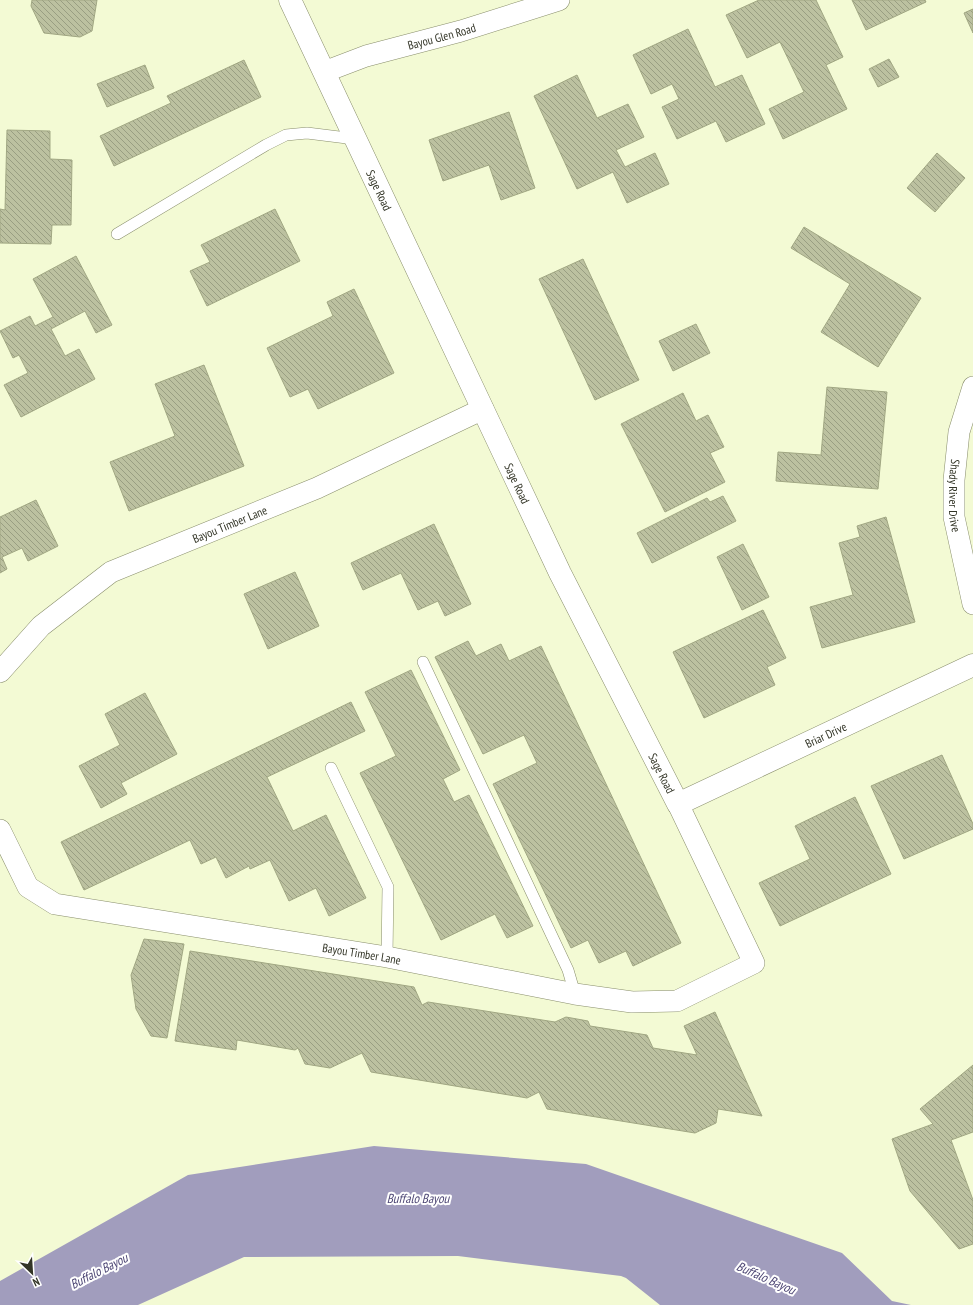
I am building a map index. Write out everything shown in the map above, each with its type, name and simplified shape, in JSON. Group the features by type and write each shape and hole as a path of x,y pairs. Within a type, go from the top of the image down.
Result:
{"street":[{"name":"Sage Road","path":"290,0 560,573 678,804 754,963"},
{"name":"Bayou Glen Road","path":"324,72 366,56 461,31 559,0"},
{"name":"Shady River Drive","path":"973,386 959,432 954,488 954,517 973,604"},
{"name":"Bayou Timber Lane","path":"0,672 40,626 111,572 317,488 483,409"},
{"name":"Briar Drive","path":"678,804 973,665"},
{"name":"Bayou Timber Lane","path":"0,830 28,887 55,904 387,957 575,994 632,1002 677,1000 754,963"}],"lane":[{"path":"117,234 266,145 286,135 307,133 355,139"},
{"path":"423,662 568,970 575,994"},
{"path":"331,768 388,887 387,957"}],"water":[{"name":"Buffalo Bayou","path":"374,1146 586,1164 842,1253 892,1301 911,1305 660,1305 626,1278 621,1276 458,1256 244,1257 138,1305 0,1305 0,1281 188,1175"}],"building":[{"path":"32,0 97,0 92,31 80,37 44,33 31,6"},
{"path":"759,0 816,0 843,57 826,65 847,109 783,139 769,109 804,92 780,42 747,58 726,15"},
{"path":"852,0 925,0 926,2 866,30"},
{"path":"973,9 973,33 964,13"},
{"path":"688,29 715,87 742,75 765,124 726,142 716,121 677,139 662,107 679,99 672,84 651,94 633,55"},
{"path":"889,59 899,77 878,87 869,69"},
{"path":"244,60 261,97 114,166 100,136 171,103 167,96"},
{"path":"145,65 154,88 107,107 97,84"},
{"path":"577,75 597,118 628,104 644,137 616,150 625,167 655,153 669,184 627,203 613,172 577,189 534,96"},
{"path":"509,112 535,188 501,200 489,165 443,181 429,140"},
{"path":"7,130 50,131 50,159 72,160 71,225 52,225 51,244 0,243 0,209 5,210"},
{"path":"937,153 965,178 935,212 907,188"},
{"path":"275,209 300,261 207,306 190,271 210,262 201,245"},
{"path":"804,227 921,298 878,367 821,332 850,284 791,248"},
{"path":"76,256 112,325 96,333 85,311 51,329 65,356 79,349 95,379 21,417 4,385 28,373 19,355 13,358 0,331 30,316 35,326 53,317 33,279"},
{"path":"583,259 639,380 595,400 539,279"},
{"path":"354,289 394,373 318,409 308,389 290,397 267,348 333,316 327,302"},
{"path":"696,324 710,353 673,371 659,341"},
{"path":"204,365 244,466 129,511 110,462 175,436 155,384"},
{"path":"827,387 887,392 878,489 776,481 778,452 821,455"},
{"path":"683,393 696,421 708,415 724,447 710,453 725,482 665,512 621,424"},
{"path":"723,496 736,521 652,563 637,533 707,498 710,502"},
{"path":"36,500 58,546 28,561 22,548 2,557 7,569 0,573 0,517"},
{"path":"886,517 915,622 822,648 810,607 853,595 839,543 860,537 857,526"},
{"path":"434,524 471,604 445,616 438,601 418,610 401,573 363,590 351,563"},
{"path":"743,544 769,597 742,610 717,557"},
{"path":"295,572 319,626 268,649 244,594"},
{"path":"763,610 786,658 767,667 775,685 704,718 673,652"},
{"path":"468,641 476,656 501,644 509,661 541,646 681,943 633,966 626,951 599,963 588,940 571,948 493,784 537,763 524,735 483,754 435,657"},
{"path":"411,670 460,770 443,779 454,802 469,795 533,926 507,938 495,914 441,940 360,773 396,756 365,692"},
{"path":"145,693 177,754 121,783 127,794 101,808 79,766 120,745 105,714"},
{"path":"351,702 365,731 267,777 293,831 326,815 366,898 329,916 316,888 289,901 270,860 250,869 249,866 226,878 216,857 201,864 190,840 84,890 61,842"},
{"path":"942,755 973,824 973,829 904,859 871,786"},
{"path":"855,797 891,874 780,926 759,883 810,859 795,826"},
{"path":"144,939 184,944 167,1038 151,1036 136,1009 131,975"},
{"path":"190,951 414,987 422,1005 428,1002 555,1022 566,1017 588,1021 590,1026 647,1035 653,1048 697,1055 684,1026 715,1012 762,1116 718,1109 716,1123 695,1133 547,1109 539,1092 527,1098 371,1072 362,1053 330,1068 305,1064 298,1048 295,1050 237,1040 236,1050 175,1041"},
{"path":"973,1065 973,1132 951,1140 973,1200 973,1244 959,1249 910,1191 892,1139 933,1124 920,1109"}]}
